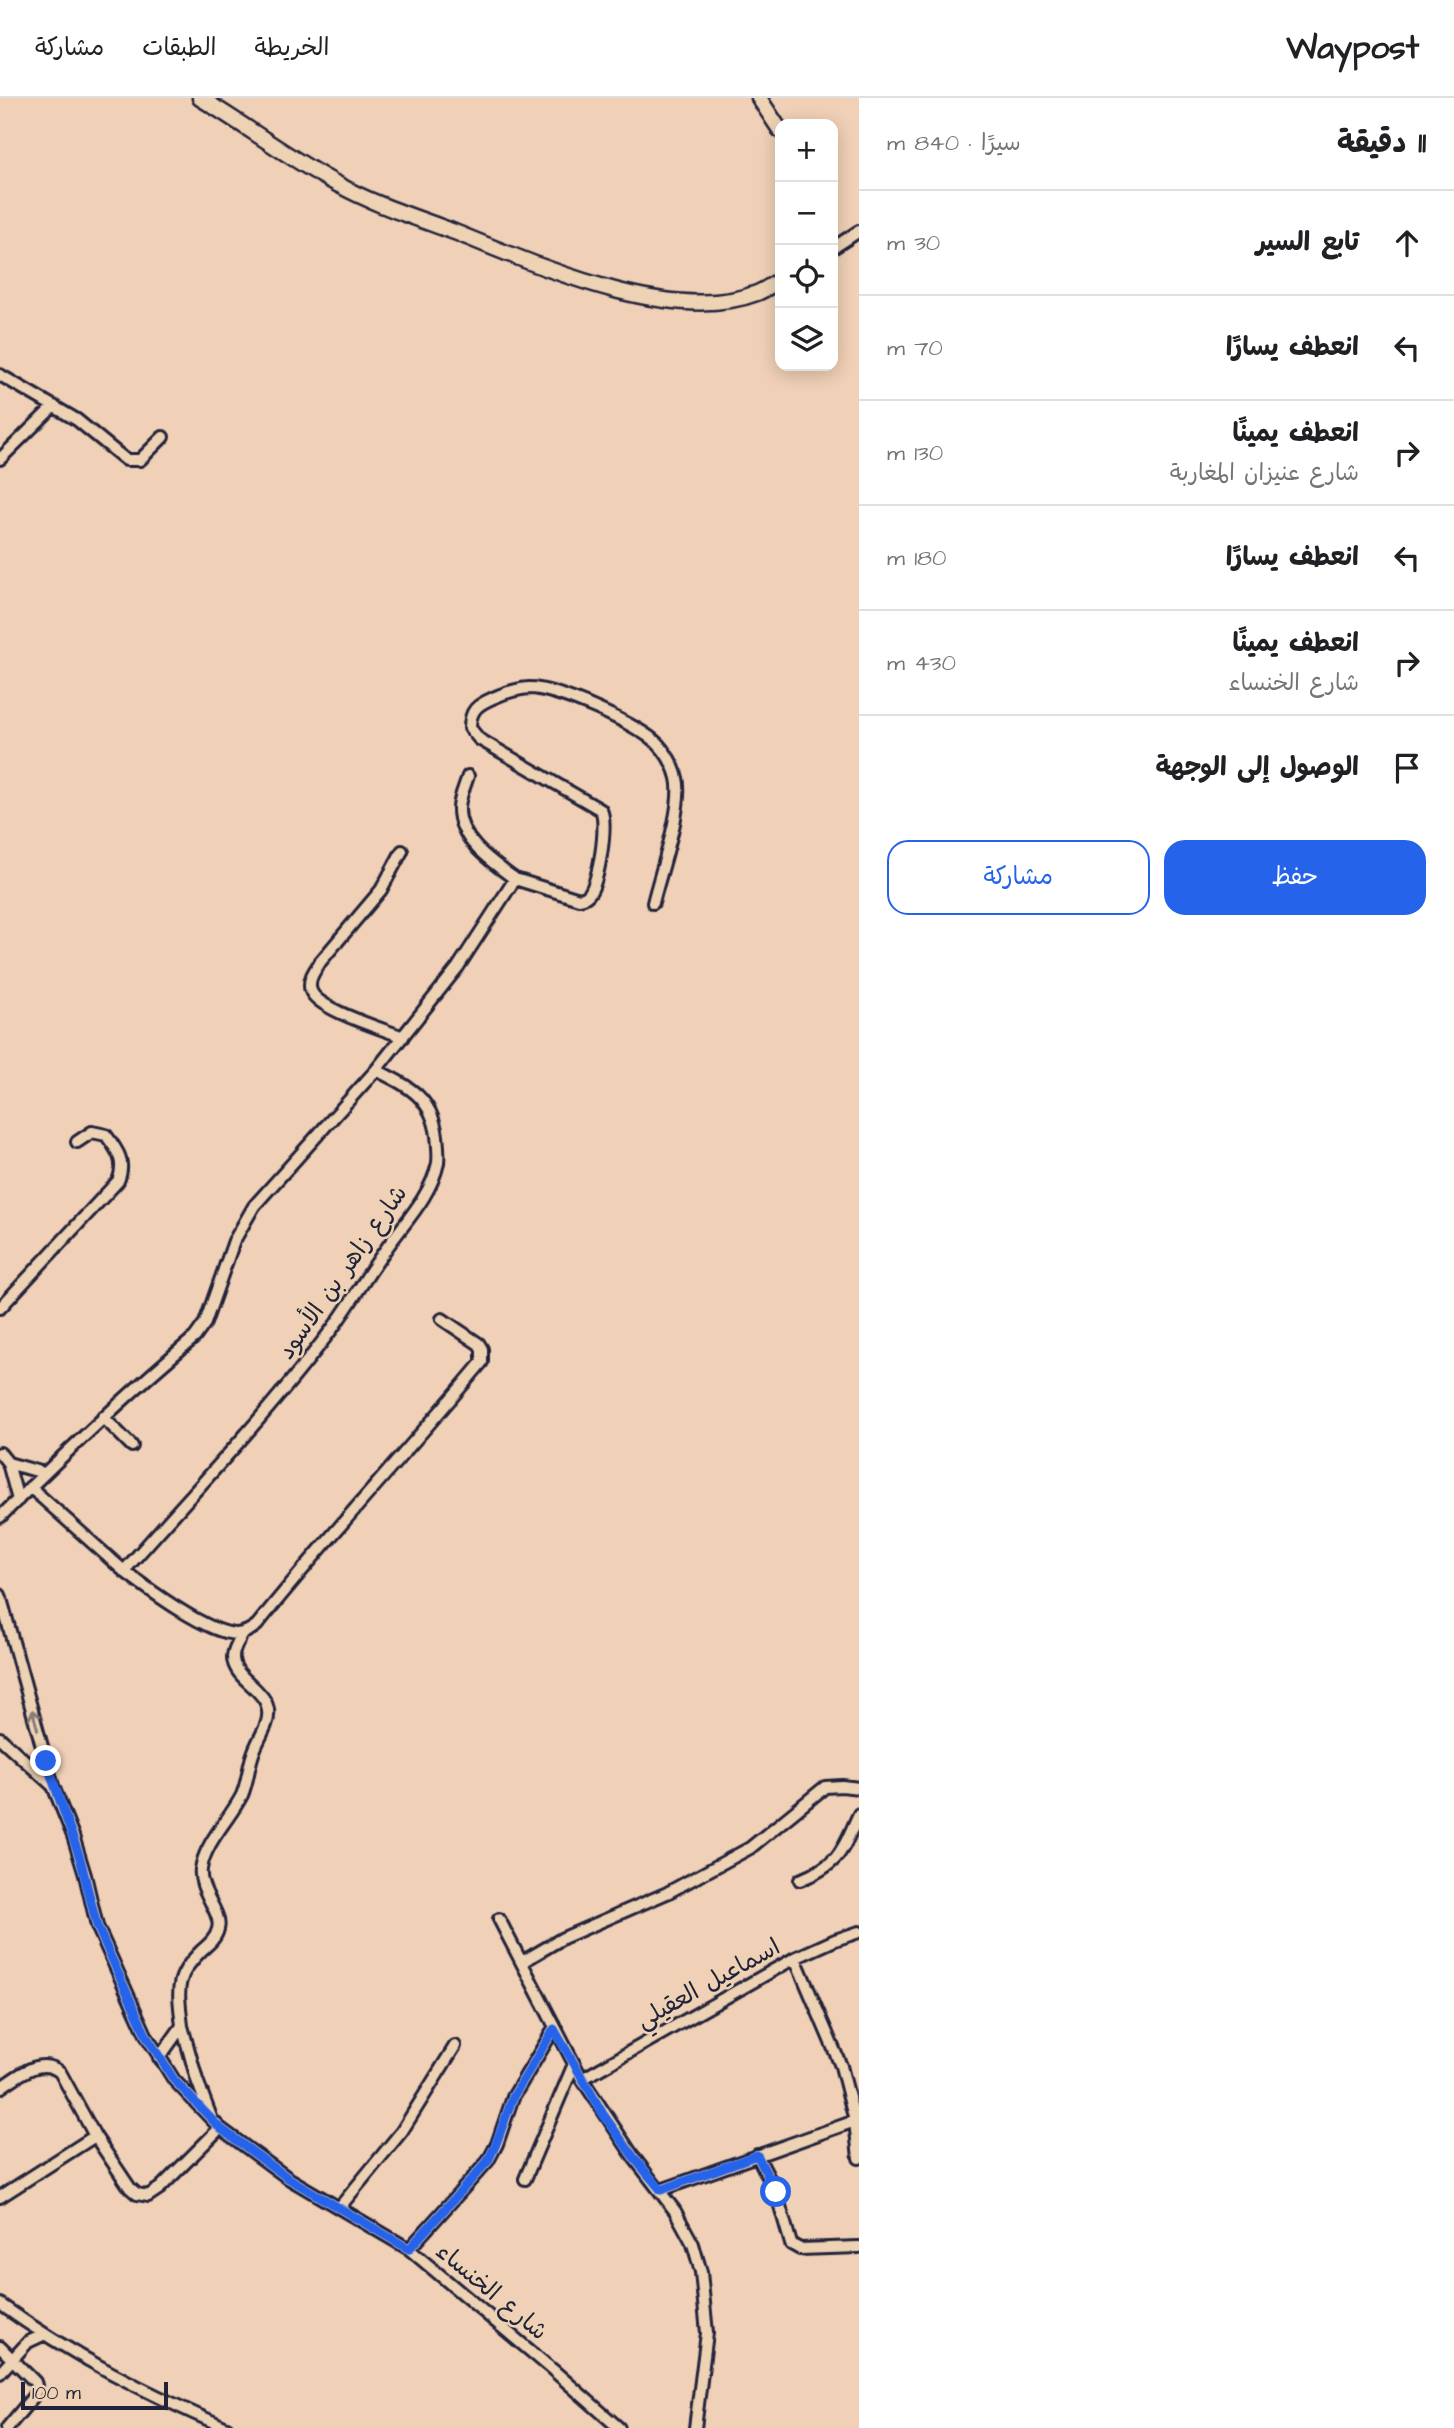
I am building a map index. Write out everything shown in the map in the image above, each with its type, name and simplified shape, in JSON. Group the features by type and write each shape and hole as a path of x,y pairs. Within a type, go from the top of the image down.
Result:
{"street":[{"path":"200,98 341,187 588,283 652,297 706,302 730,300 758,292 775,282"},
{"path":"759,98 775,122"},
{"path":"836,245 859,231"},
{"path":"0,376 77,420 126,460 140,460 163,437"},
{"path":"0,459 54,406"},
{"path":"468,776 459,810 465,830 490,861 515,879 572,898 584,898 595,881 605,827 603,814 598,807 479,739 470,728 471,712 476,706 503,694 532,688 572,699 647,735 667,755 678,781 677,803 653,903"},
{"path":"402,851 381,890 314,972 310,988 322,1003 403,1037"},
{"path":"0,1517 103,1417 200,1330 233,1241 254,1206 403,1037 458,967 515,879"},
{"name":"شارع زاهر بن الأسود","path":"124,1571 273,1403 332,1328 426,1192 438,1163 436,1127 424,1100 401,1083 376,1070"},
{"path":"0,1308 118,1181 123,1166 122,1159 106,1135 92,1132 77,1142"},
{"path":"0,2088 31,2068 55,2068 60,2072 95,2136 130,2188 143,2196 148,2196 160,2188 217,2124 197,2080 182,2026 179,1990 182,1973 187,1965 214,1938 219,1922 204,1891 201,1870 209,1848 243,1792 249,1778 252,1756 268,1716 262,1696 236,1667 233,1660 234,1650 243,1633 257,1625 353,1508 426,1429 482,1362 482,1349 479,1344 442,1319"},
{"path":"103,1417 132,1446"},
{"path":"0,1453 8,1462 18,1500"},
{"path":"8,1462 44,1473"},
{"path":"30,1487 149,1591 191,1616 226,1632 243,1633"},
{"name":"شارع الخنساء","path":"0,1595 53,1786 76,1847 97,1926 159,2059 184,2092 217,2124 288,2178 409,2249 619,2428"},
{"path":"0,1738 53,1786"},
{"path":"522,1962 575,1933 667,1893 750,1848 825,1787 859,1788"},
{"path":"800,1880 835,1861 859,1814"},
{"path":"499,1919 582,2079 635,2159 661,2190 693,2245 705,2300 706,2346 695,2428"},
{"name":"اسماعيل العقيلي","path":"582,2079 795,1958 859,1932"},
{"path":"795,1958 854,2094 859,2158"},
{"path":"159,2059 182,2026"},
{"path":"409,2249 488,2161 513,2097 554,2029"},
{"path":"338,2208 402,2131 454,2046"},
{"path":"525,2179 574,2064"},
{"path":"661,2190 855,2121"},
{"path":"0,2197 95,2136"},
{"path":"757,2155 776,2192 791,2244 800,2249 859,2247"},
{"path":"0,2304 43,2335 153,2396 227,2428"},
{"path":"0,2372 28,2343 43,2335"},
{"path":"0,2347 35,2382 37,2389 7,2428"}],"route":[{"path":"46,1761 80,1858 97,1926 159,2059 184,2092 220,2128 288,2178 338,2208 409,2249 488,2161 513,2097 554,2029 603,2114 661,2190 757,2155 776,2192"}]}
